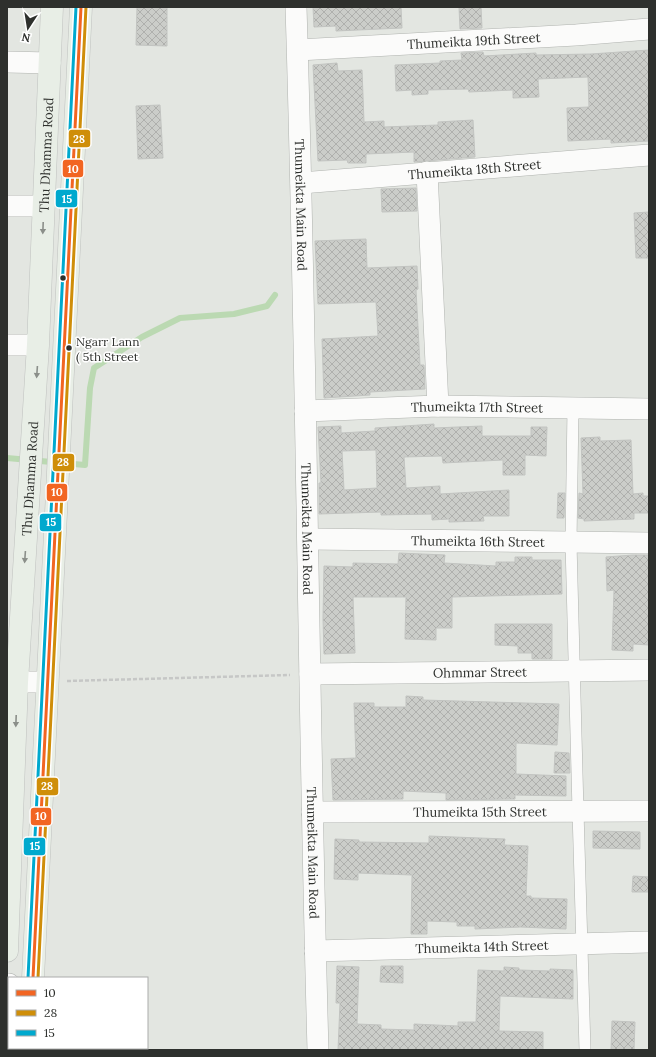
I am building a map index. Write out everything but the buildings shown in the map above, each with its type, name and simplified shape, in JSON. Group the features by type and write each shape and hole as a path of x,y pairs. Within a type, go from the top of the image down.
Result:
{"main road":[{"name":"Thu Dhamma Road","path":"7,951 12,682 38,345 52,7"},
{"name":"Thu Dhamma Road","path":"33,977 81,7"}],"street":[{"name":"Thumeikta Main Road","path":"296,7 318,1050"},
{"name":"Thumeikta 19th Street","path":"298,50 576,35 649,29"},
{"path":"7,62 50,63"},
{"name":"Thumeikta 18th Street","path":"300,182 649,155"},
{"path":"427,172 438,406"},
{"path":"7,206 44,206"},
{"path":"7,345 38,345"},
{"name":"Thumeikta 17th Street","path":"304,411 438,406 649,409"},
{"name":"Thumeikta 16th Street","path":"308,539 649,543"},
{"name":"Ohmmar Street","path":"310,674 649,670"},
{"path":"12,682 47,682"},
{"name":"Thumeikta 15th Street","path":"312,812 649,810"},
{"name":"Thumeikta 14th Street","path":"315,951 649,942"}],"lane":[{"path":"572,408 572,543 585,1050"}],"path":[{"path":"47,682 310,674"}],"waterway":[{"path":"7,458 85,465 90,388 94,368 142,337 180,318 234,314 267,306 275,295"}],"transit line":[{"name":"15","path":"28,977 76,7"},
{"name":"10","path":"33,977 81,7"},
{"name":"28","path":"38,977 86,7"}],"place":[{"name":"Ngarr Lann ( 5th Street","path":"69,348"}]}
